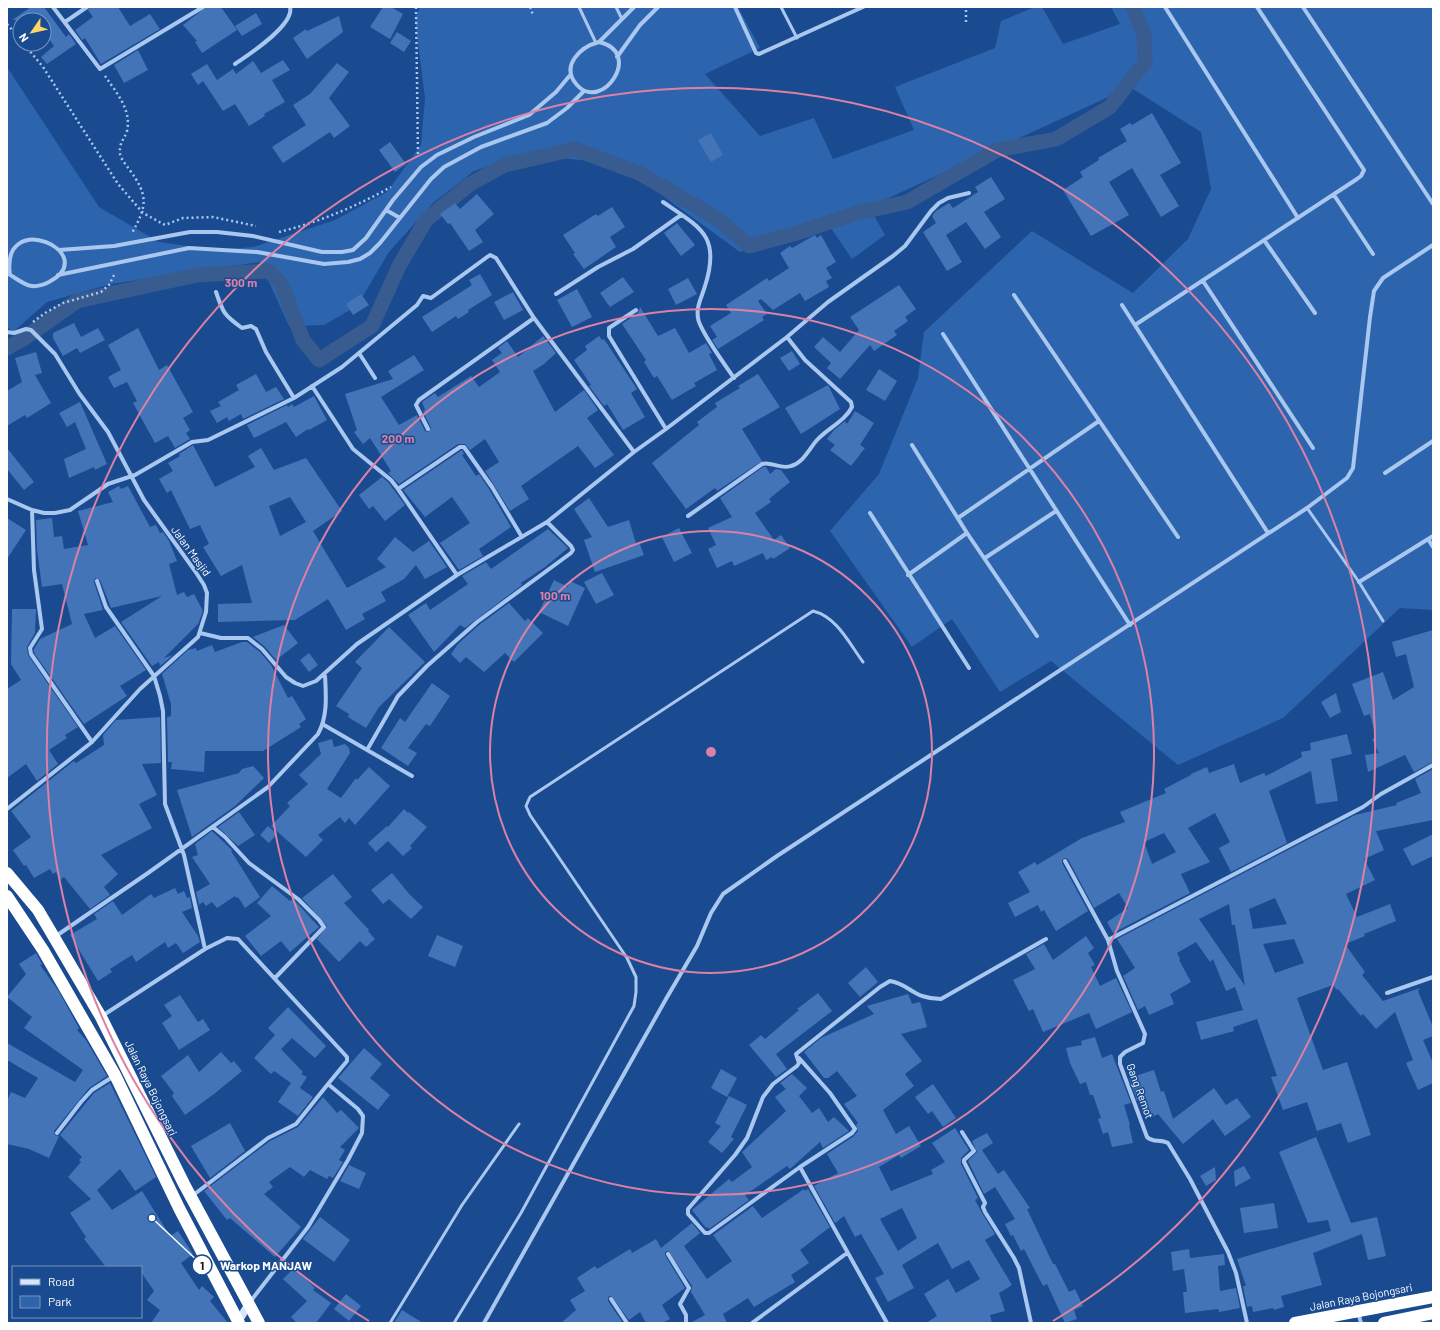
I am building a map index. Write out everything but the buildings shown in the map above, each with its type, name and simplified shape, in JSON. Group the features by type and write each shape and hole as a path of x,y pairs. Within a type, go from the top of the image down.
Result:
{"highway":[{"name":"Jalan Raya Bojongsari","path":"7,872 38,910 101,1017 191,1197 259,1323"},
{"path":"7,896 43,950 115,1075 179,1208 238,1322"},
{"name":"Jalan Raya Bojongsari","path":"1295,1323 1360,1317 1433,1297"},
{"path":"1384,1323 1433,1313"}],"main road":[{"path":"238,1322 249,1304"}],"street":[{"path":"52,7 100,69 203,7"},
{"path":"65,22 87,7"},
{"path":"235,64 262,45 278,31 290,14 290,7"},
{"path":"59,250 64,261 62,268 58,275 49,282 37,286 30,286 20,282 9,274 9,253 12,247 25,241 40,240 59,250 114,246 190,232 217,232 253,236 322,252 342,252 353,250 360,244 421,167 437,155 474,137 529,115 556,92 571,74 576,56 582,49 597,42 634,7"},
{"path":"618,57 640,24 658,7"},
{"path":"735,7 756,53 759,54 863,7"},
{"path":"1164,7 1298,218"},
{"path":"1135,325 1362,176 1364,170 1257,7"},
{"path":"1303,7 1433,204"},
{"path":"571,74 574,81 584,90 592,92 600,90 614,81 619,65 618,57 614,49 607,44 597,42"},
{"path":"58,275 189,248 207,247 257,252 324,264 348,262 360,259 370,253 431,179 444,167 481,147 547,123 567,108 584,90"},
{"path":"200,633 221,638 248,638 262,649 295,684 303,686 316,681 325,675 357,644 457,575 547,522 634,452 787,337 828,302 905,246 930,210 948,198 969,192"},
{"path":"1334,195 1373,254"},
{"path":"662,202 699,228 706,238 711,251 712,264 698,307 698,320 734,378"},
{"path":"386,210 400,218"},
{"path":"556,294 598,267 633,249 681,215"},
{"path":"1264,240 1314,313"},
{"path":"484,1323 697,946 711,913 723,894 777,856 1085,652 1130,626 1307,508 1348,478 1353,468 1374,291 1383,278 1433,244"},
{"path":"7,499 32,510 55,514 70,510 108,484 146,469 192,442 208,440 294,398 342,367 417,305 423,296 431,298 490,255 496,258 534,318 634,452"},
{"path":"1203,281 1313,448"},
{"path":"216,292 223,313 227,318 242,328 251,326 256,329 266,352 294,398"},
{"path":"1014,295 1178,537"},
{"path":"1122,305 1268,533"},
{"path":"636,310 610,328 609,336 666,429"},
{"path":"428,429 416,406 419,400 534,318"},
{"name":"Jalan Masjid","path":"7,332 14,333 26,329 31,330 55,354 79,393 105,427 130,476 148,506 204,585 207,593 206,612 200,633 190,644 154,676 92,742 7,809"},
{"path":"943,334 1130,626"},
{"path":"688,516 766,462 786,468 797,464 818,440 849,414 852,407 851,402 805,360 787,337"},
{"path":"359,353 375,378"},
{"path":"312,386 353,449 391,480 457,575"},
{"path":"958,518 1099,421"},
{"path":"1385,473 1433,441"},
{"path":"912,445 967,533 1037,636"},
{"path":"398,489 460,447 464,447 492,487 522,537"},
{"path":"32,510 34,570 42,629 30,648 31,654 92,742"},
{"path":"985,558 1056,511"},
{"path":"870,514 969,668"},
{"path":"367,750 398,696 436,658 477,622 571,553 573,550 571,546 547,522"},
{"path":"908,575 967,533"},
{"path":"1359,582 1433,536"},
{"path":"1428,539 1433,547"},
{"path":"97,581 106,607 154,676 163,711 166,804 182,848 205,949"},
{"path":"54,938 268,787 318,734 324,724 326,706 325,675"},
{"path":"324,724 412,776"},
{"path":"1108,940 1363,807 1381,794 1433,765"},
{"path":"213,827 225,837 249,863 298,899 324,927 275,978"},
{"name":"Gang Remot","path":"1065,861 1108,940 1117,971 1146,1034 1142,1042 1125,1052 1120,1057 1120,1064 1147,1137 1150,1140 1163,1140 1168,1143 1190,1179 1228,1252 1236,1273 1247,1323"},
{"path":"101,1017 205,949 227,938 238,939 275,978 315,1025 347,1057 347,1061 296,1124 268,1138 191,1197"},
{"path":"796,1054 890,980 904,984 921,996 941,1000 1046,939"},
{"path":"1388,993 1433,976"},
{"path":"796,1054 830,1094 855,1129 852,1133 800,1167 709,1233 705,1232 688,1214 688,1210 735,1155 747,1138 763,1097 773,1084 797,1066 799,1063 796,1054"},
{"path":"56,1133 80,1102 92,1090 115,1075"},
{"path":"249,1304 308,1228 362,1133 363,1116 358,1109 328,1084"},
{"path":"962,1132 974,1152 964,1160 964,1162 985,1203 983,1207 985,1212 1019,1268 1030,1323"},
{"path":"800,1167 887,1323"},
{"path":"752,1323 847,1253"},
{"path":"668,1254 689,1288 680,1304 686,1315 686,1323"},
{"path":"611,1299 627,1323"}],"lane":[{"path":"579,7 597,42"},
{"path":"616,7 622,19"},
{"path":"781,7 797,38"},
{"path":"1307,508 1359,582 1383,621"},
{"path":"454,1323 521,1212 634,1006 636,977 627,958 530,816 526,806 530,798 813,611 824,614 832,620 863,662"},
{"path":"390,1323 462,1205 519,1124"}],"path":[{"path":"416,7 419,156 416,161"},
{"path":"530,7 534,15"},
{"path":"966,7 966,22"},
{"path":"31,52 44,67 118,184 143,213 165,225 183,218 213,217 251,224 262,229"},
{"path":"100,69 113,86 127,116 126,134 121,141"},
{"path":"272,234 305,226 358,205 392,186"}],"green space":[{"path":"420,7 738,7 760,48 705,74 760,136 814,118 833,159 914,130 895,87 995,48 1001,21 1035,7 1042,7 1063,44 1120,24 1111,7 1433,7 1433,610 1400,608 1283,718 1178,765 1051,661 1000,692 952,619 912,647 830,531 879,474 918,378 924,332 1032,231 1133,293 1188,239 1211,189 1201,132 1130,87 869,207 885,235 852,259 824,218 740,252 618,163 521,155 474,171 433,203 389,252 357,306 324,325 289,326 260,262 111,284 47,302 13,332 7,327 7,67 99,207 159,242 217,250 253,247 335,220 387,192 421,145 425,98 415,19"}],"waterway":[{"path":"7,348 23,339 77,301 197,275 269,271 281,283 303,340 319,360 372,326 399,266 426,220 470,184 505,165 574,149 639,173 718,219 749,246 797,233 857,213 907,202 997,150 1056,139 1110,107 1145,62 1144,35 1133,7"}],"place":[{"name":"Warkop MANJAW","path":"152,1218"}]}
